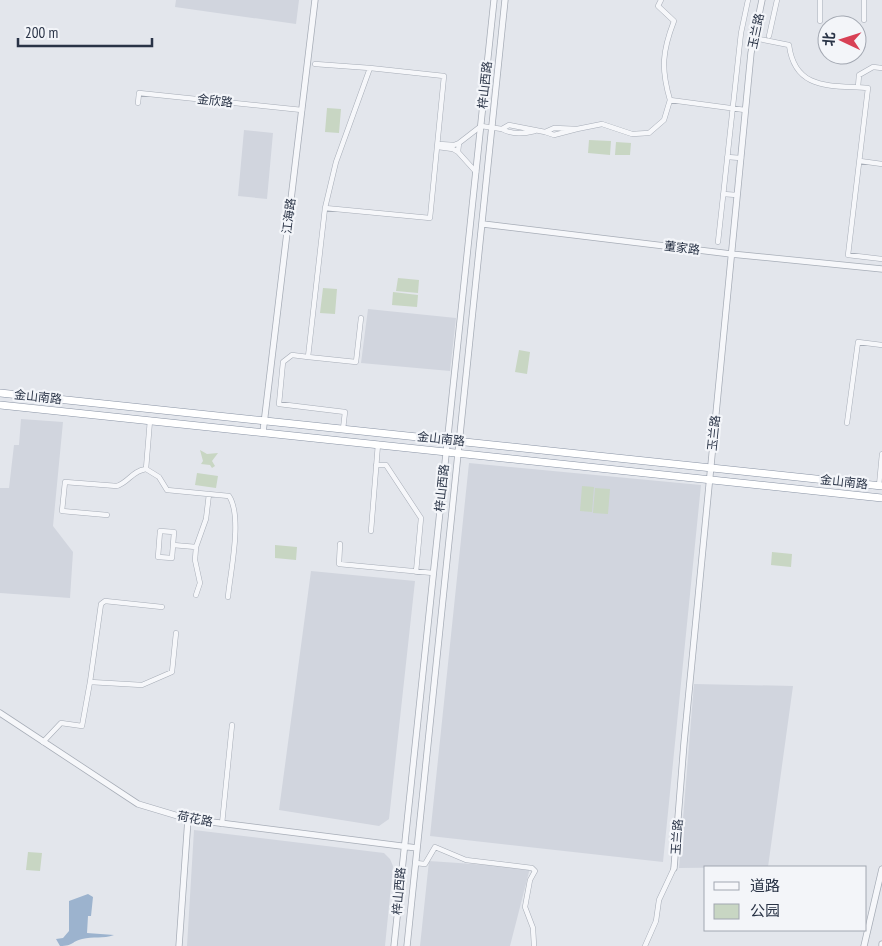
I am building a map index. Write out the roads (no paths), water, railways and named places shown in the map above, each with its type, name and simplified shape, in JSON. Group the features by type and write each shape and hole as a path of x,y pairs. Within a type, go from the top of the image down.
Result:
{"highway":[{"name":"金山南路","path":"0,393 881,486"},
{"name":"金山南路","path":"0,405 882,498"},
{"path":"772,486 774,474"}],"street":[{"name":"江海路","path":"262,432 315,0"},
{"name":"梓山西路","path":"394,946 403,846 494,0"},
{"name":"梓山西路","path":"407,946 506,0"},
{"path":"439,145 459,143 481,126 502,128 509,125 524,126 534,131 545,132 554,128 577,129 602,124 632,134 649,133 664,120 670,100 663,61 664,47 674,21 658,6 661,0"},
{"path":"718,242 741,33 748,0"},
{"name":"玉兰路","path":"674,868 740,158 754,38 762,0"},
{"path":"769,36 777,0"},
{"path":"820,0 820,15"},
{"path":"864,0 864,15"},
{"path":"754,38 789,45 792,62 799,72 815,84 868,88 848,255 882,259"},
{"path":"315,64 444,76 439,145 430,218 325,208"},
{"path":"858,87 859,75 873,67 882,68"},
{"path":"308,357 325,208 336,162 370,68"},
{"name":"金欣路","path":"138,103 140,93 302,110"},
{"path":"670,100 745,110"},
{"path":"458,152 459,143"},
{"path":"439,145 453,148 476,172"},
{"path":"727,157 740,158"},
{"path":"860,162 882,164"},
{"path":"723,194 737,195"},
{"name":"董家路","path":"483,224 731,254 882,269"},
{"path":"343,429 345,412 279,404 283,362 292,355 356,362 361,318"},
{"path":"847,423 858,342 882,345"},
{"path":"146,469 150,420"},
{"path":"371,531 378,444"},
{"path":"881,486 882,454"},
{"path":"376,464 386,465 421,518 416,572"},
{"path":"146,469 158,477 167,490 229,496 234,511 228,598"},
{"path":"107,515 62,510 65,482 117,486 123,484 131,474 146,469"},
{"path":"196,595 200,583 195,560 196,547 206,519 209,494"},
{"path":"438,522 452,524"},
{"path":"160,531 174,532 173,545 172,558 158,557 160,531"},
{"path":"340,544 339,564 433,573"},
{"path":"173,545 196,547"},
{"path":"43,742 61,723 82,726 101,604 105,601 162,607"},
{"path":"430,601 443,602"},
{"path":"90,682 142,685 164,677 172,672 176,633"},
{"name":"荷花路","path":"0,713 138,804 188,819 417,848"},
{"path":"222,824 232,725"},
{"path":"179,946 188,819"},
{"path":"416,863 425,864 436,848 466,860 532,868 535,870 530,880 525,907 533,928 534,946"},
{"path":"645,946 656,921 659,900 674,868"},
{"path":"864,946 882,869"}],"water":[{"path":"88,894 93,897 91,916 88,916 87,933 114,935 86,938 60,946 56,939 63,938 69,931 69,901"}]}
